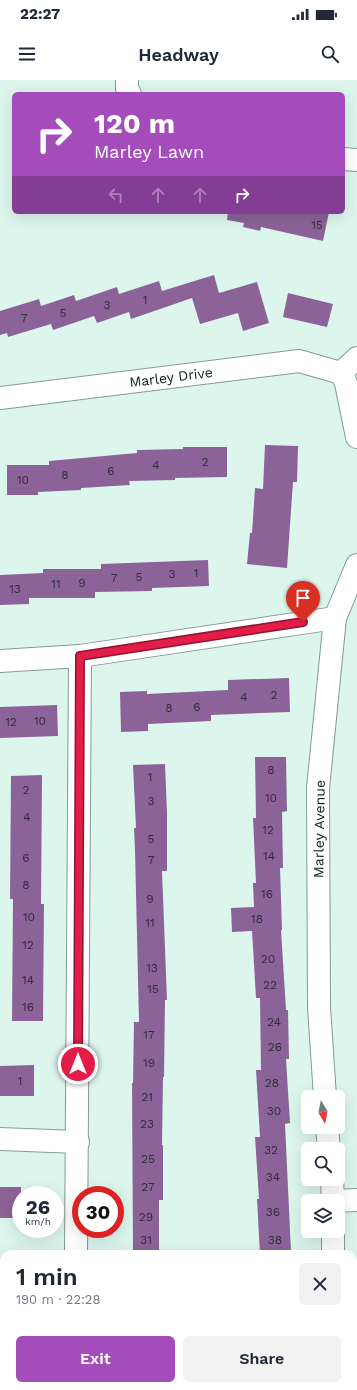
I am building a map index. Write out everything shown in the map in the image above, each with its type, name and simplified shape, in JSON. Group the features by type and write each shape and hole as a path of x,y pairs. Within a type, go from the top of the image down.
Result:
{"street":[{"path":"128,80 127,88 129,92"},
{"path":"345,159 357,160"},
{"path":"357,358 341,373 346,383 357,437"},
{"name":"Marley Drive","path":"0,398 299,361 341,373"},
{"name":"Marley Avenue","path":"325,1090 319,1007 318,788 335,618 357,565"},
{"path":"0,662 80,656 335,618"},
{"path":"76,1250 78,1142 80,656"},
{"path":"0,1139 78,1142"},
{"path":"345,1200 357,1200"},
{"path":"333,1238 333,1250"}],"building":[{"path":"228,214 329,214 323,241 261,227 260,231 243,227 244,223 227,220"},
{"path":"214,275 219,293 257,282 269,323 243,331 238,313 200,324 192,298 131,319 129,312 97,323 94,316 53,330 51,324 8,337 7,333 0,335 0,311 39,299 41,306 74,295 76,301 117,287 119,294 159,281 162,291"},
{"path":"288,293 333,304 327,327 283,317"},
{"path":"265,445 298,446 297,482 293,482 287,568 247,564 250,533 252,533 255,488 263,489"},
{"path":"183,447 227,447 227,477 129,481 130,485 81,488 81,490 38,492 38,495 7,495 7,465 49,465 49,461 137,453 137,450 183,449"},
{"path":"208,560 209,586 152,588 152,591 95,592 95,598 29,598 29,604 0,605 0,575 43,573 43,569 101,569 101,564"},
{"path":"289,678 290,712 211,715 211,721 148,724 148,731 121,732 120,692 147,691 147,694 228,690 228,680"},
{"path":"57,705 58,736 0,738 0,707"},
{"path":"255,757 286,757 287,811 282,812 283,868 280,868 281,930 286,1010 288,1010 289,1059 286,1059 290,1123 285,1124 291,1250 260,1250 257,1199 259,1199 255,1137 260,1137 256,1070 261,1070 260,998 256,998 252,931 232,932 231,908 254,907 253,883 256,883 253,818 256,818"},
{"path":"165,764 167,871 162,871 167,1000 165,1000 163,1077 163,1200 159,1200 159,1250 133,1250 132,1083 134,1022 139,1022 134,828 136,828 133,765"},
{"path":"42,775 41,904 44,904 43,1021 12,1021 13,899 10,899 11,776"},
{"path":"34,1065 34,1096 0,1096 0,1066"},
{"path":"0,1187 12,1187 12,1218 0,1218"}],"route":[{"path":"78,1064 80,656 303,622"}]}
